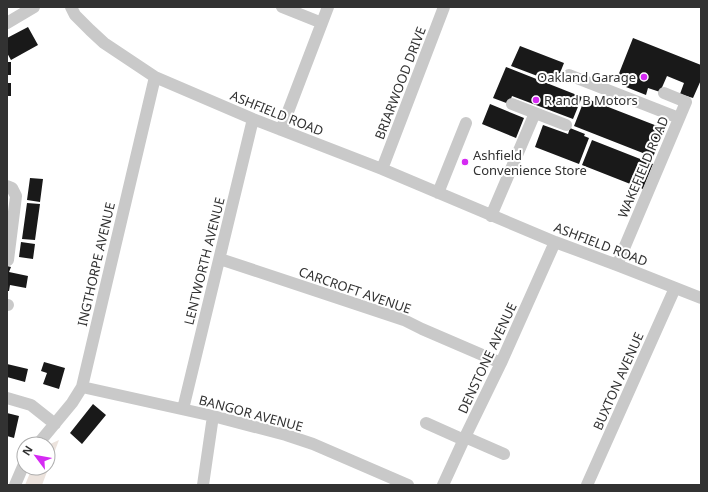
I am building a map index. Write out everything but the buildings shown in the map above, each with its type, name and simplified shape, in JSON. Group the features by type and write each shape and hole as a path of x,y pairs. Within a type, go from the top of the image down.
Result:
{"street":[{"path":"8,22 34,7"},
{"name":"ASHFIELD ROAD","path":"71,7 76,15 104,43 155,77 253,119 382,169 555,242 701,298"},
{"path":"282,7 322,23"},
{"path":"281,130 328,7"},
{"name":"BRIARWOOD DRIVE","path":"382,169 444,7"},
{"path":"569,75 679,118"},
{"name":"INGTHORPE AVENUE","path":"45,436 72,403 82,387 155,77"},
{"name":"WAKEFIELD ROAD","path":"618,265 686,102 664,93"},
{"path":"512,104 566,125"},
{"path":"491,216 535,113"},
{"name":"LENTWORTH AVENUE","path":"183,409 253,119"},
{"path":"438,193 466,123"},
{"path":"7,186 12,188 16,196 11,260"},
{"name":"DENSTONE AVENUE","path":"444,485 464,438 501,364 555,242"},
{"name":"CARCROFT AVENUE","path":"220,259 404,320 501,364"},
{"name":"BUXTON AVENUE","path":"587,485 675,288"},
{"name":"BANGOR AVENUE","path":"82,387 183,409 272,431 313,444 408,485"},
{"path":"7,398 31,405 55,424"},
{"path":"203,485 213,416"},
{"path":"426,423 504,454"}],"shaded area":[{"path":"29,476 45,476 42,485 25,485"}],"place":[{"name":"Oakland Garage","path":"644,77"},
{"name":"R and B Motors","path":"536,100"},
{"name":"Ashfield Convenience Store","path":"465,162"}]}
